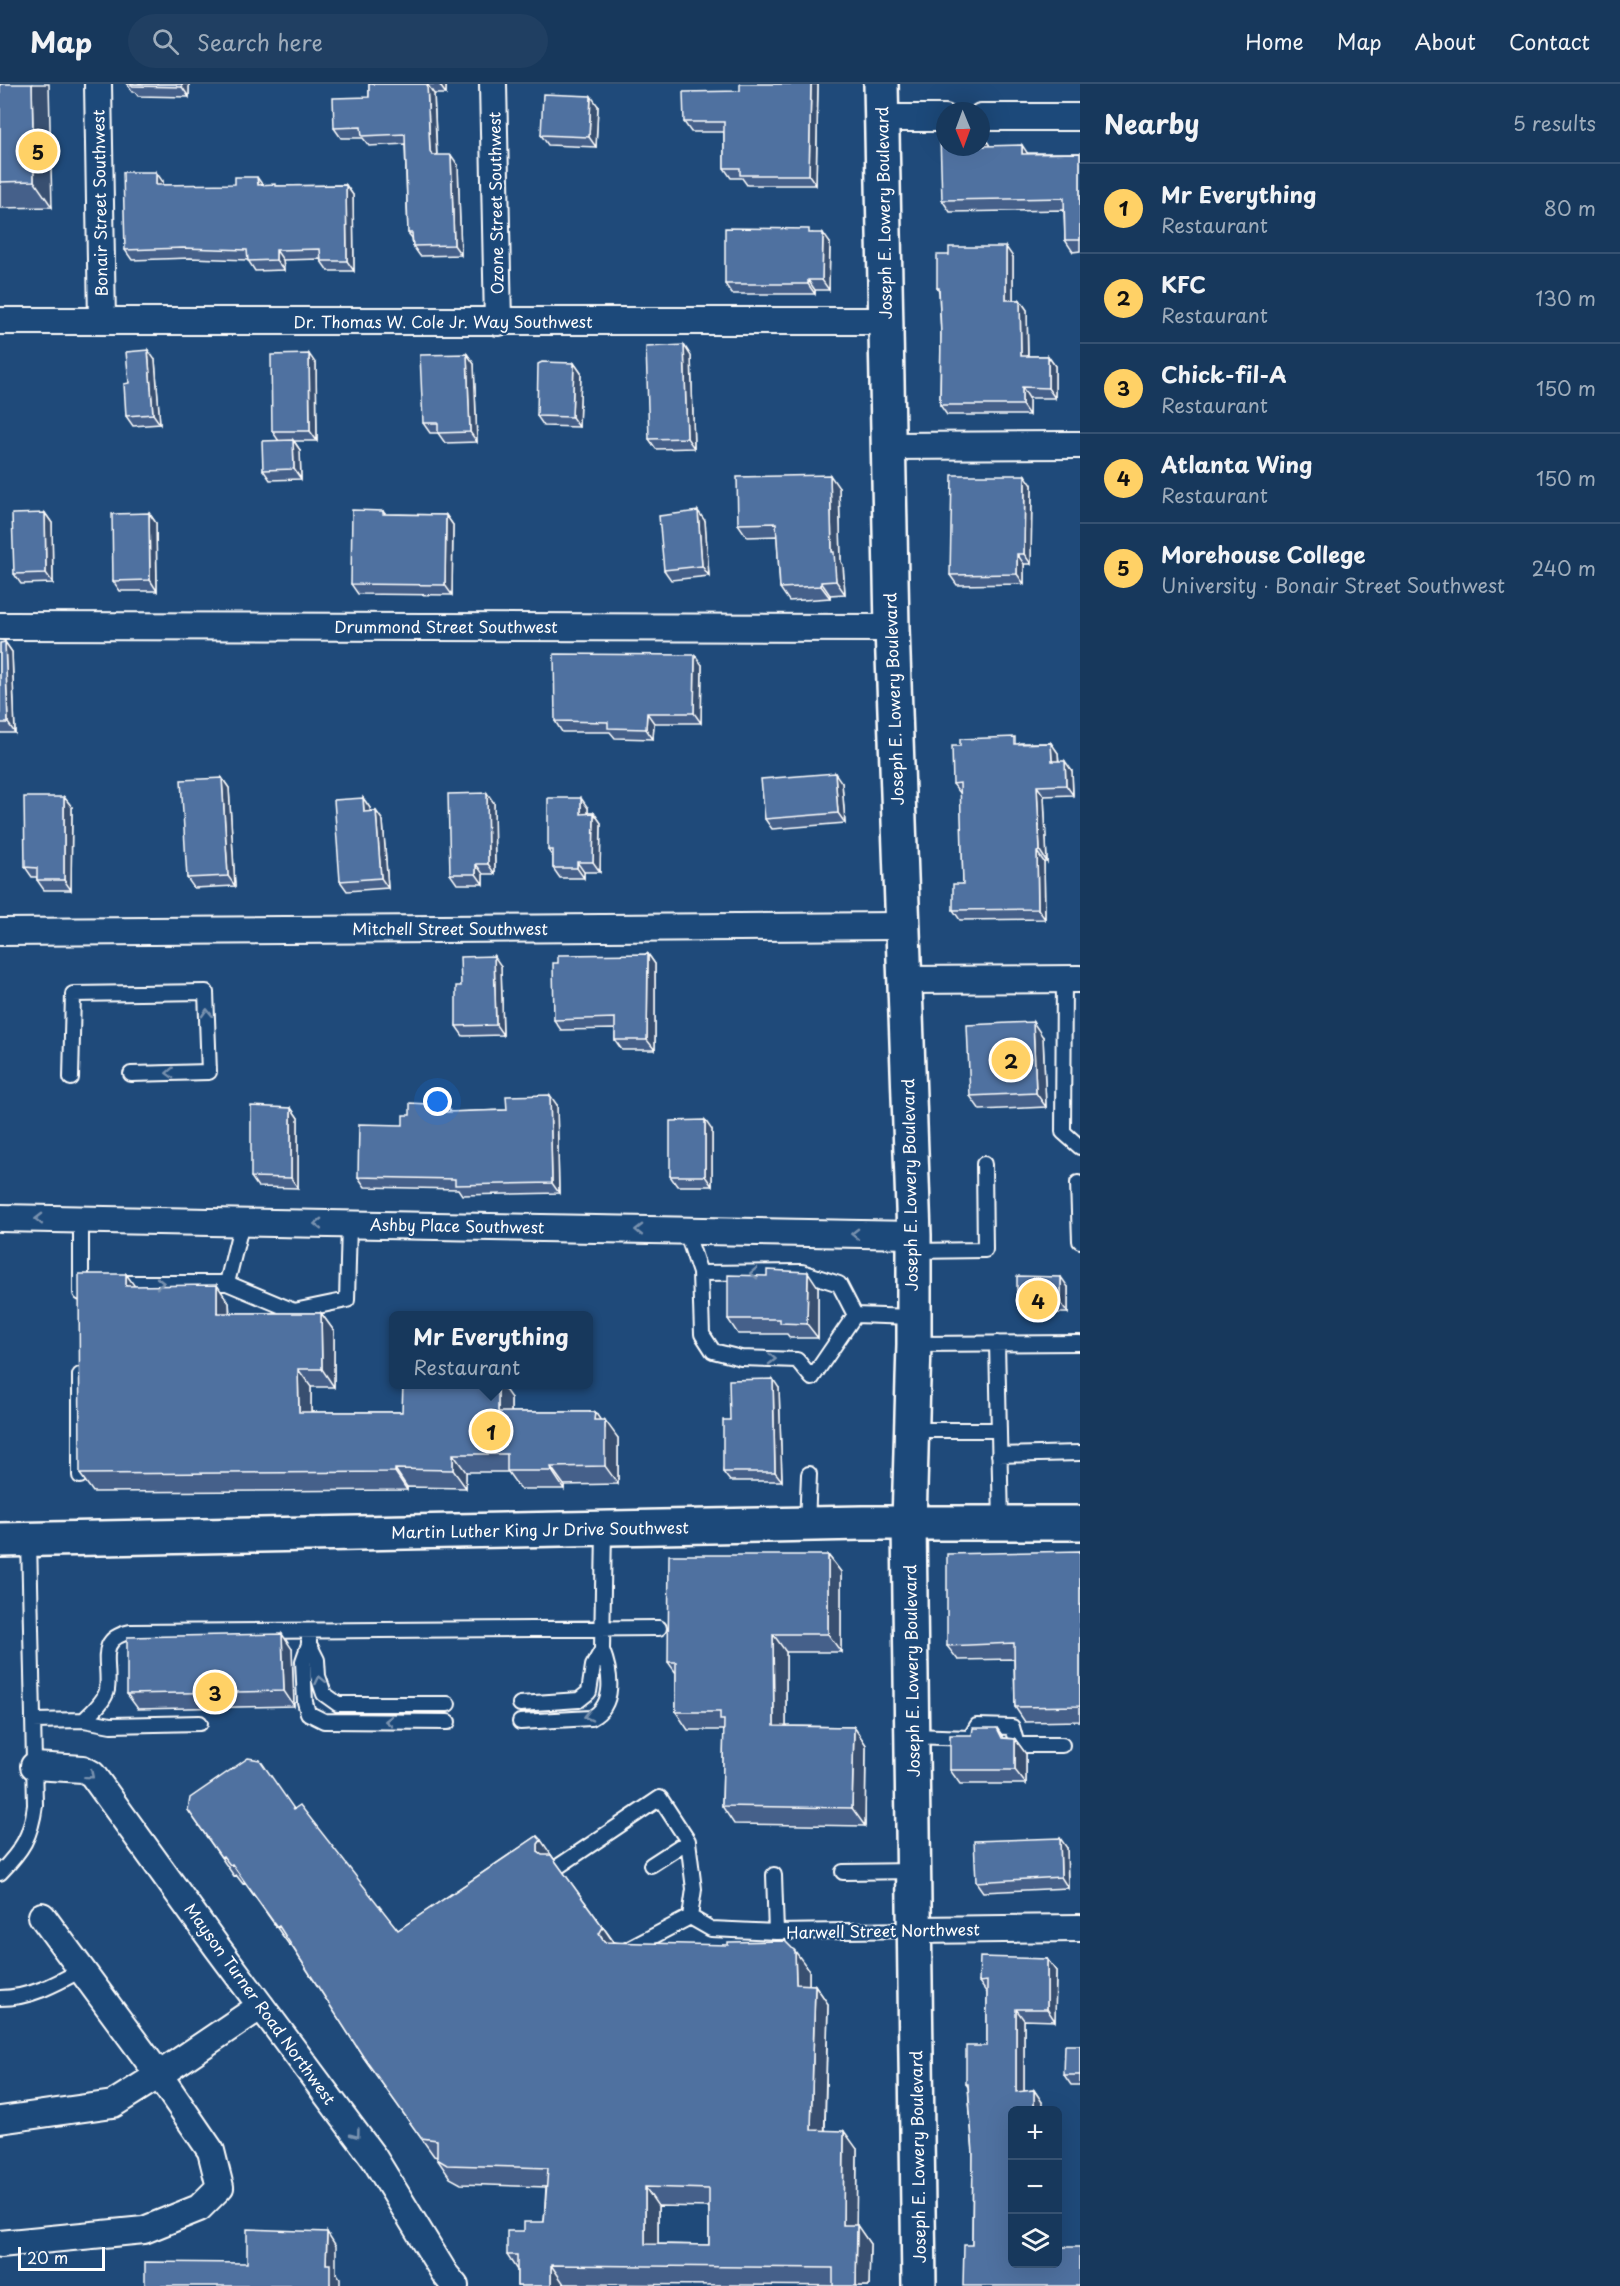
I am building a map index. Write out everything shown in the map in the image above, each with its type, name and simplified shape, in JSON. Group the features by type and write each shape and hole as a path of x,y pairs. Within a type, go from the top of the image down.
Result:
{"main road":[{"name":"Joseph E. Lowery Boulevard","path":"881,84 892,628 913,1243 909,1523 919,2286"},
{"name":"Martin Luther King Jr Drive Southwest","path":"15,1540 909,1523 1080,1523"}],"street":[{"name":"Bonair Street Southwest","path":"98,84 102,321"},
{"name":"Ozone Street Southwest","path":"493,84 498,322"},
{"path":"990,117 1080,117"},
{"path":"882,118 936,118"},
{"name":"Dr. Thomas W. Cole Jr. Way Southwest","path":"0,321 886,321"},
{"path":"888,447 1080,445"},
{"name":"Drummond Street Southwest","path":"0,626 892,628"},
{"name":"Mitchell Street Southwest","path":"0,932 901,926"},
{"path":"905,980 1072,979"},
{"name":"Ashby Place Southwest","path":"0,1218 81,1220 134,1215 214,1213 243,1222 686,1231 913,1243"},
{"name":"Mayson Turner Road Northwest","path":"34,1766 83,1769 92,1774 374,2158 446,2282"},
{"path":"0,2244 144,2230 199,2208 220,2187 211,2151 159,2075 42,1916"},
{"name":"Harwell Street Northwest","path":"916,1930 1080,1928"},
{"path":"0,2120 113,2103 261,2006"}],"lane":[{"path":"1072,979 1063,1132 1080,1147"},
{"path":"71,1078 73,994 206,992 209,1072 131,1074"},
{"path":"913,1243 985,1250 984,1164"},
{"path":"1078,1184 1080,1241"},
{"path":"81,1220 92,1282 81,1305"},
{"path":"227,1283 243,1222"},
{"path":"92,1282 227,1283 294,1311 347,1300 349,1224"},
{"path":"686,1231 700,1274 702,1334 713,1351 741,1359 797,1360 812,1378 855,1315"},
{"path":"700,1274 802,1272 839,1284 855,1315 913,1331 997,1342 1080,1343"},
{"path":"997,1342 1001,1523"},
{"path":"80,1362 80,1476"},
{"path":"910,1430 999,1430"},
{"path":"999,1455 1080,1453"},
{"path":"807,1525 809,1474"},
{"path":"520,1704 579,1700 589,1692 593,1666 602,1650 604,1529"},
{"path":"0,1873 23,1848 33,1823 35,1805 33,1721 15,1540"},
{"path":"84,1720 98,1706 107,1692 107,1647 118,1634 130,1632 309,1637 659,1628"},
{"path":"309,1637 317,1660 318,1676 324,1694 338,1704 448,1704"},
{"path":"309,1637 303,1661 305,1701 308,1713 324,1721 448,1722"},
{"path":"520,1722 591,1718 601,1713 608,1703 609,1667 602,1650"},
{"path":"33,1721 84,1720 111,1725 200,1724"},
{"path":"912,1736 969,1738 977,1726 1012,1727 1017,1745 1062,1745"},
{"path":"559,1866 660,1798 688,1841 694,1889 690,1917 621,1953"},
{"path":"651,1865 688,1841"},
{"path":"843,1872 915,1871"},
{"path":"774,1875 776,1932"},
{"name":"Harwell Street Northwest","path":"690,1917 711,1929 776,1932 916,1930"},
{"path":"0,1998 12,1998 48,1989 81,1970"}],"building":[{"path":"0,84 32,84 34,181 0,182"},
{"path":"131,84 182,84 182,87 131,86"},
{"path":"369,84 427,84 430,151 432,155 451,155 454,245 413,246 412,233 408,233 405,134 362,136 361,127 334,128 333,98 369,97"},
{"path":"740,84 811,84 809,175 740,175 740,168 724,168 724,122 684,122 683,92 740,91"},
{"path":"543,94 591,96 589,137 541,135"},
{"path":"1022,145 1022,154 1080,153 1080,240 1065,240 1064,198 942,200 941,156 990,156 990,146"},
{"path":"123,172 156,172 156,185 235,184 235,177 257,177 258,185 346,185 347,261 321,261 320,249 276,250 276,260 248,261 247,250 183,248 125,250"},
{"path":"725,228 809,229 809,233 823,233 822,280 808,280 808,284 725,284"},
{"path":"949,247 1006,247 1006,300 1020,300 1021,356 1048,356 1048,388 1022,387 1022,405 940,405 941,334 937,255 949,255"},
{"path":"684,345 687,438 649,439 646,347"},
{"path":"148,350 153,414 126,416 124,384 129,383 126,352"},
{"path":"309,354 310,431 272,431 271,355"},
{"path":"467,354 470,432 438,433 438,423 423,423 420,355"},
{"path":"542,362 574,363 572,417 537,416 538,364"},
{"path":"293,440 294,469 263,470 262,441"},
{"path":"830,475 832,552 834,552 836,581 821,582 821,586 780,588 776,523 738,524 737,477"},
{"path":"952,475 1025,475 1024,554 1017,554 1017,574 950,575"},
{"path":"352,510 383,511 383,514 446,515 445,585 351,584"},
{"path":"698,511 702,566 664,570 659,516"},
{"path":"45,513 46,573 14,574 12,514"},
{"path":"149,513 150,580 113,581 112,514"},
{"path":"5,642 8,723 0,723 0,643"},
{"path":"554,654 695,655 694,713 647,713 646,729 608,728 608,722 555,721"},
{"path":"1015,737 1015,744 1051,743 1052,761 1065,761 1066,785 1037,786 1040,851 1037,852 1038,909 953,910 953,884 963,884 960,783 953,784 952,746 960,746 960,739"},
{"path":"835,773 838,813 765,819 761,779"},
{"path":"222,778 228,876 187,878 181,780"},
{"path":"487,793 488,864 476,864 476,874 450,874 448,794"},
{"path":"24,797 64,797 64,880 37,880 37,868 25,867"},
{"path":"363,798 364,812 376,811 381,878 340,881 334,800"},
{"path":"548,798 581,798 581,814 594,813 593,862 577,862 577,868 553,868 553,850 548,850"},
{"path":"648,954 647,1040 615,1040 615,1018 554,1020 553,963 558,963 558,955"},
{"path":"494,956 496,1025 456,1026 456,986 461,986 460,957"},
{"path":"1033,1022 1036,1093 970,1096 967,1025"},
{"path":"550,1095 552,1183 455,1185 455,1179 358,1177 359,1124 403,1125 403,1115 410,1115 410,1103 446,1105 446,1112 507,1110 506,1096"},
{"path":"251,1106 291,1108 291,1178 251,1177"},
{"path":"705,1120 705,1176 670,1176 670,1121"},
{"path":"767,1270 808,1272 807,1324 780,1323 780,1319 728,1319 728,1275 767,1276"},
{"path":"79,1274 126,1274 126,1286 217,1285 217,1313 321,1313 322,1369 298,1369 299,1412 402,1412 403,1389 498,1389 498,1412 595,1412 594,1420 605,1420 605,1466 551,1467 552,1471 507,1471 507,1454 453,1454 453,1470 80,1474"},
{"path":"1017,1276 1061,1277 1061,1303 1017,1302"},
{"path":"773,1379 775,1472 723,1472 723,1420 730,1420 729,1380"},
{"path":"1080,1551 1080,1706 1015,1707 1014,1643 947,1646 947,1554"},
{"path":"669,1555 828,1555 828,1634 773,1634 774,1726 854,1727 852,1808 722,1806 724,1720 720,1720 720,1712 676,1712 676,1662 668,1662"},
{"path":"282,1634 284,1691 127,1694 127,1637"},
{"path":"973,1728 997,1728 1002,1738 1015,1739 1015,1770 950,1770 950,1735 972,1735"},
{"path":"248,1758 260,1760 294,1809 300,1805 398,1930 537,1836 541,1840 538,1844 538,1852 542,1855 551,1855 603,1927 599,1934 604,1942 728,1945 728,1942 785,1941 795,1951 796,1984 815,1985 811,2130 844,2131 843,2225 857,2225 856,2286 833,2286 833,2268 551,2265 551,2286 517,2286 517,2255 507,2255 507,2231 524,2231 524,2222 544,2222 548,2168 447,2165 437,2159 437,2140 421,2138 364,2058 279,1926 277,1927 232,1864 230,1865 223,1856 221,1857 188,1810 190,1798","holes":["645,2187 709,2189 709,2245 645,2244"]},
{"path":"1060,1838 1061,1877 976,1882 974,1841"},
{"path":"980,1957 1047,1959 1047,2009 1016,2009 1016,2092 1034,2090 1034,2106 1008,2106 1008,2268 1062,2268 1062,2247 1080,2247 1080,2286 963,2286 964,2245 972,2245 973,2153 968,2084 966,2084 966,2046 987,2046 987,1981 979,1982"},
{"path":"1065,2045 1080,2045 1080,2075 1064,2075"},
{"path":"247,2229 327,2232 326,2264 330,2264 330,2286 145,2286 145,2262 247,2263"}],"place":[{"name":"Morehouse College","path":"38,151"},
{"name":"KFC","path":"1011,1060"},
{"name":"Atlanta Wing","path":"1038,1300"},
{"name":"Mr Everything","path":"491,1431"},
{"name":"Chick-fil-A","path":"215,1692"}]}
